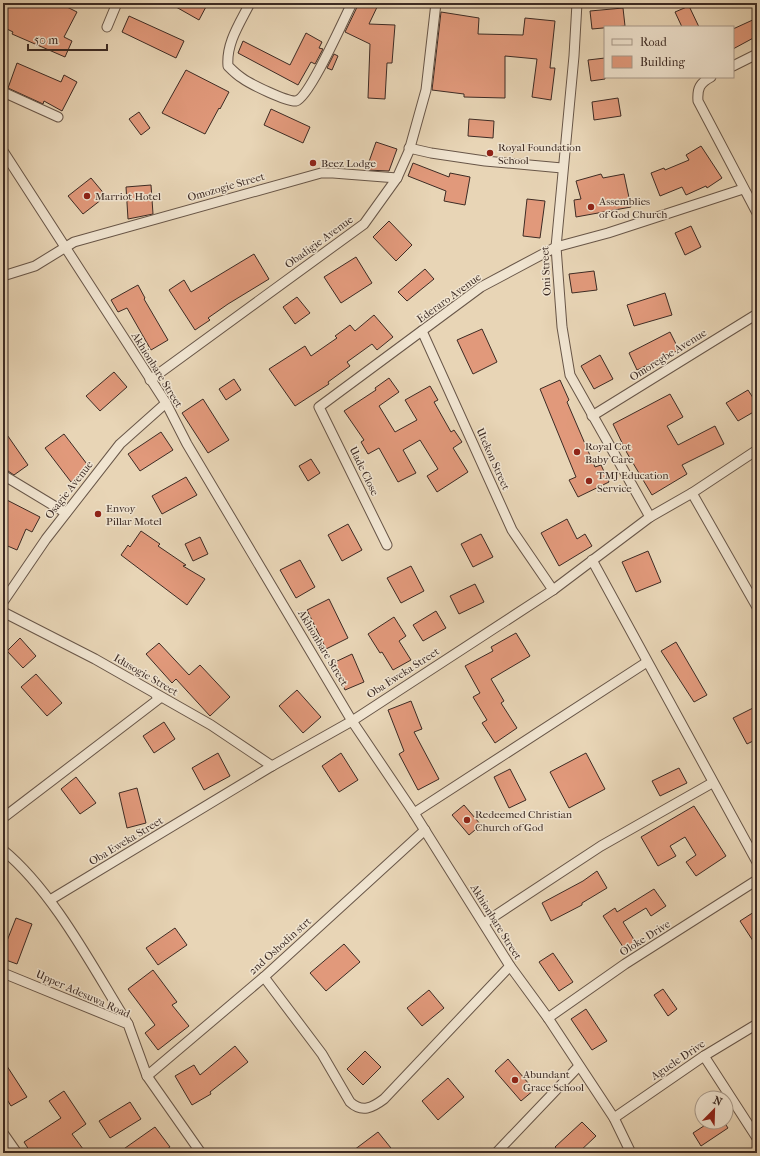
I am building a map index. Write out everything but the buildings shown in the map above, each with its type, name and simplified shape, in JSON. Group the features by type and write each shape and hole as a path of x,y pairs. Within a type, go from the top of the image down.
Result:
{"street":[{"path":"107,27 117,3"},
{"path":"250,3 231,40 227,54 228,66 243,79 288,100 297,101 305,95 352,3"},
{"name":"Obadigie Avenue","path":"150,380 364,224 397,178 410,148 426,90 436,3"},
{"name":"Oni Street","path":"577,3 574,56 562,168 556,247 562,327 570,375 650,517"},
{"path":"734,66 757,54"},
{"path":"710,78 702,83 697,90 698,101 743,190 757,212"},
{"path":"3,92 58,117"},
{"path":"410,148 431,154 485,161 562,168"},
{"name":"Akhionbare Street","path":"3,150 166,403 187,444 352,721 425,830 484,922 510,966 548,1018 614,1118 631,1153"},
{"name":"Omozogie Street","path":"3,276 35,266 74,242 320,173 397,178"},
{"name":"Ederaro Avenue","path":"319,407 482,287 556,247 652,219 743,190"},
{"name":"Omoregbe Avenue","path":"592,416 757,314"},
{"name":"Utekon Street","path":"422,331 512,530 552,590"},
{"name":"Osagie Avenue","path":"3,602 66,513 120,444 166,403"},
{"name":"Uade Close","path":"319,407 387,545"},
{"name":"Oba Eweka Street","path":"50,900 272,766 352,721 552,590 650,517 692,493 757,450"},
{"path":"3,475 66,513"},
{"path":"692,493 757,607"},
{"path":"592,560 712,783 757,862"},
{"name":"Idusogie Street","path":"3,612 95,659 211,725 272,766"},
{"path":"414,813 647,662"},
{"path":"3,818 160,698 153,693"},
{"path":"484,922 602,846 712,783"},
{"name":"2nd Oshodin strt","path":"147,1076 264,977 425,830"},
{"path":"3,850 12,856 50,900 128,1024"},
{"name":"Oloke Drive","path":"548,1018 626,964 757,880"},
{"path":"264,977 322,1054 350,1102 355,1107 362,1109 373,1107 384,1099 510,966"},
{"name":"Upper Adesuwa Road","path":"3,973 128,1024 147,1076 201,1153"},
{"name":"Aguele Drive","path":"614,1118 704,1056 757,1024"},
{"path":"704,1056 757,1138"},
{"path":"496,1153 579,1066"},
{"path":"3,1133 17,1153"}],"place":[{"name":"Royal Foundation School","path":"490,153"},
{"name":"Beez Lodge","path":"313,163"},
{"name":"Marriot Hotel","path":"87,196"},
{"name":"Assemblies of God Church","path":"591,207"},
{"name":"Royal Cot Baby Care","path":"577,452"},
{"name":"TMJ Education Service","path":"589,481"},
{"name":"Envoy Pillar Motel","path":"98,514"},
{"name":"Redeemed Christian Church of God","path":"467,820"},
{"name":"Abundant Grace School","path":"515,1080"}]}
